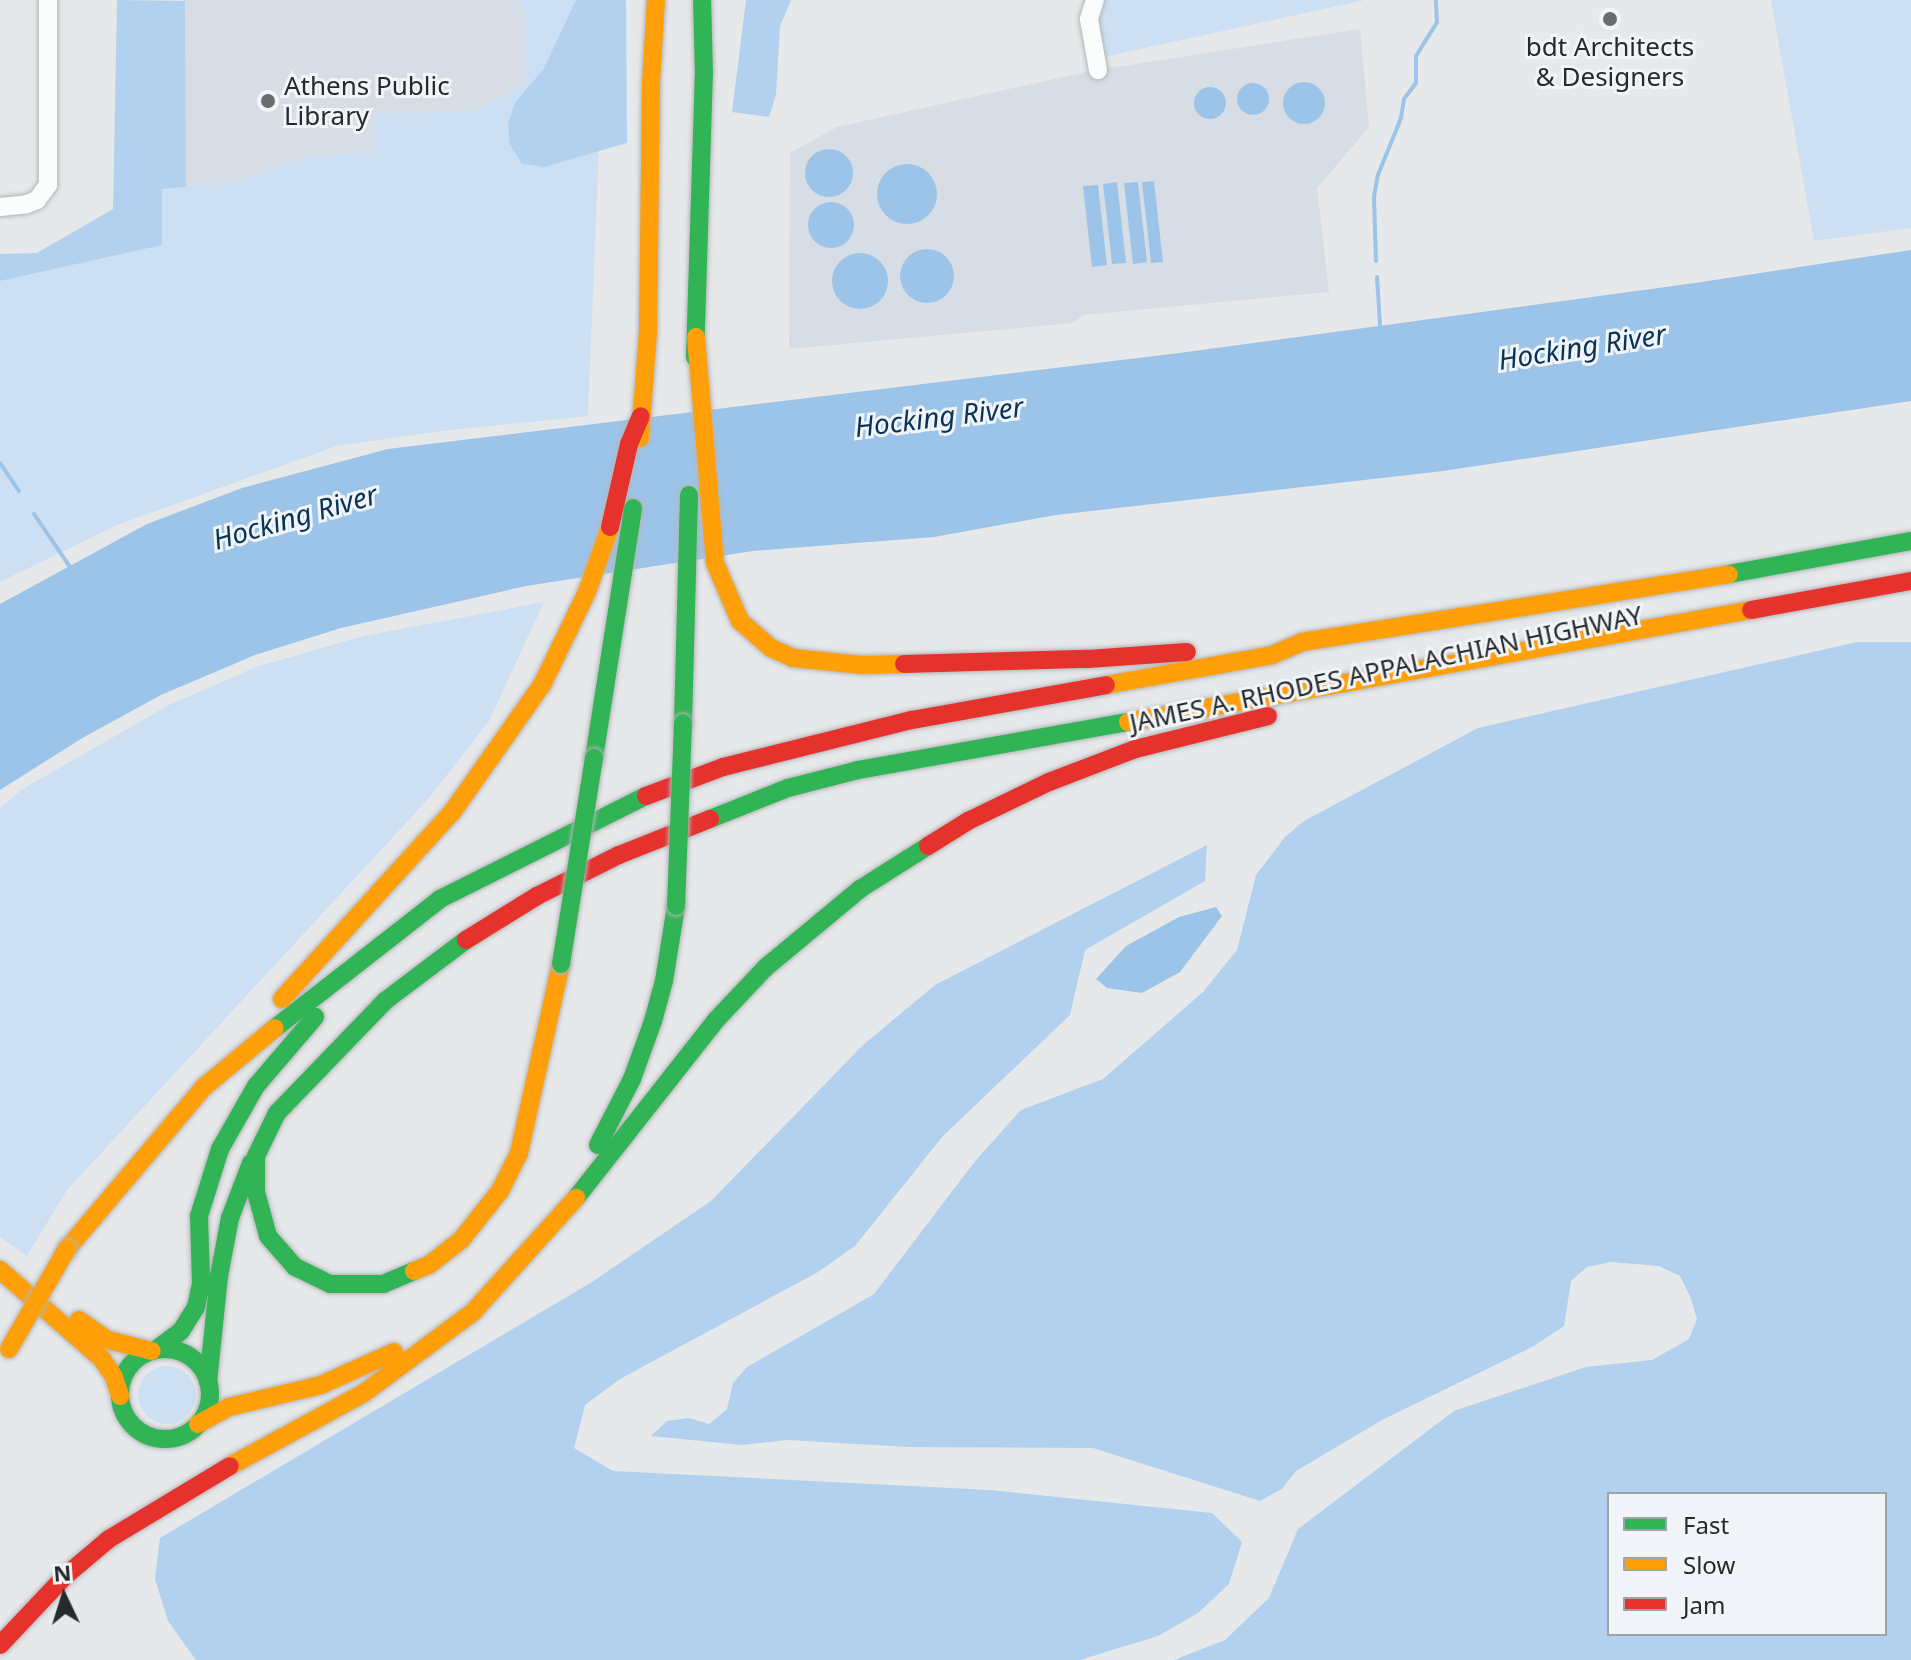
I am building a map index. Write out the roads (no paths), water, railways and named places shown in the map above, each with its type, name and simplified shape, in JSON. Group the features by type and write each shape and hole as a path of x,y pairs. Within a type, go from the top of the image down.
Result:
{"main road":[{"path":"645,0 651,86"},
{"path":"256,1156 256,1192 263,1224 275,1248 295,1267 330,1284 366,1286 398,1280 448,1252 500,1191 519,1153 561,964 638,472 648,332 651,86 656,0"},
{"path":"558,1217 632,1079 664,981 676,906 683,630 701,201 702,0"},
{"path":"704,74 716,0"},
{"path":"696,337 711,544 724,589 740,621 771,648 793,658 830,665 1088,659 1302,642"},
{"path":"204,1087 221,1063 371,905 453,811 503,745 562,649 609,532 629,444 641,416"},
{"name":"JAMES A. RHODES APPALACHIAN HIGHWAY","path":"4,1357 67,1249 204,1087 392,932 440,899 527,851 622,805 723,767 912,720 1272,655 1302,642 1620,594 1911,541"},
{"path":"198,1424 209,1404 208,1382 219,1276 230,1218 264,1133 292,1093 385,1001 476,933 537,896 619,855 788,788 985,745 1911,581"},
{"name":"JAMES A. RHODES APPALACHIAN HIGHWAY","path":"0,1645 64,1577 109,1539 172,1498 364,1393 452,1329 498,1285 558,1217 708,1029 765,968 860,889 932,841 1007,800 1088,766 1180,736 1601,647 1911,590"},
{"path":"120,1396 128,1368 181,1331 196,1307 201,1283 198,1228 203,1194 220,1149 242,1105 291,1041 392,932"},
{"path":"0,1328 67,1249"},
{"path":"0,1270 108,1340 154,1350 177,1350 190,1356 203,1369 208,1382"},
{"path":"22,1286 102,1359 114,1377 128,1420 152,1437 179,1437 229,1407 321,1385 377,1362 498,1285"}],"street":[{"path":"0,207 37,200 48,185 48,0"},
{"path":"1095,0 1089,19 1098,70"}],"water":[{"path":"1304,82 1319,88 1325,103 1319,118 1304,124 1289,118 1283,103 1289,88"},
{"path":"1253,83 1265,87 1269,99 1265,111 1253,115 1241,111 1237,99 1241,87"},
{"path":"1210,87 1222,91 1226,103 1222,115 1210,119 1198,115 1194,103 1198,91"},
{"path":"829,149 846,156 853,173 846,190 829,197 812,190 805,173 812,156"},
{"path":"907,164 928,173 937,194 928,215 907,224 886,215 877,194 886,173"},
{"path":"1154,181 1163,262 1151,263 1142,182"},
{"path":"1117,182 1126,263 1112,264 1103,184"},
{"path":"1138,182 1147,262 1133,264 1124,183"},
{"path":"1098,185 1107,265 1092,267 1083,186"},
{"path":"831,202 847,209 854,225 847,241 831,248 815,241 808,225 815,209"},
{"path":"927,249 946,257 954,276 946,295 927,303 908,295 900,276 908,257"},
{"name":"Hocking River","path":"1911,250 1911,401 1443,471 1056,515 934,537 753,551 526,586 341,628 255,655 161,695 84,737 0,790 0,604 147,524 242,488 388,449 1179,353 1695,283"},
{"path":"860,253 879,262 888,281 879,300 860,309 841,300 832,281 841,262"},
{"path":"1216,907 1222,916 1180,972 1142,993 1107,988 1096,979 1126,946 1179,917"}],"waterway":[{"path":"1376,261 1374,197 1378,175 1401,118 1404,99 1416,83 1416,56 1437,22 1436,0"},
{"path":"1377,277 1380,325"},
{"path":"0,463 19,491"},
{"path":"34,514 70,567"}],"place":[{"name":"bdt Architects & Designers","path":"1610,19"},
{"name":"Athens Public Library","path":"268,101"}]}
